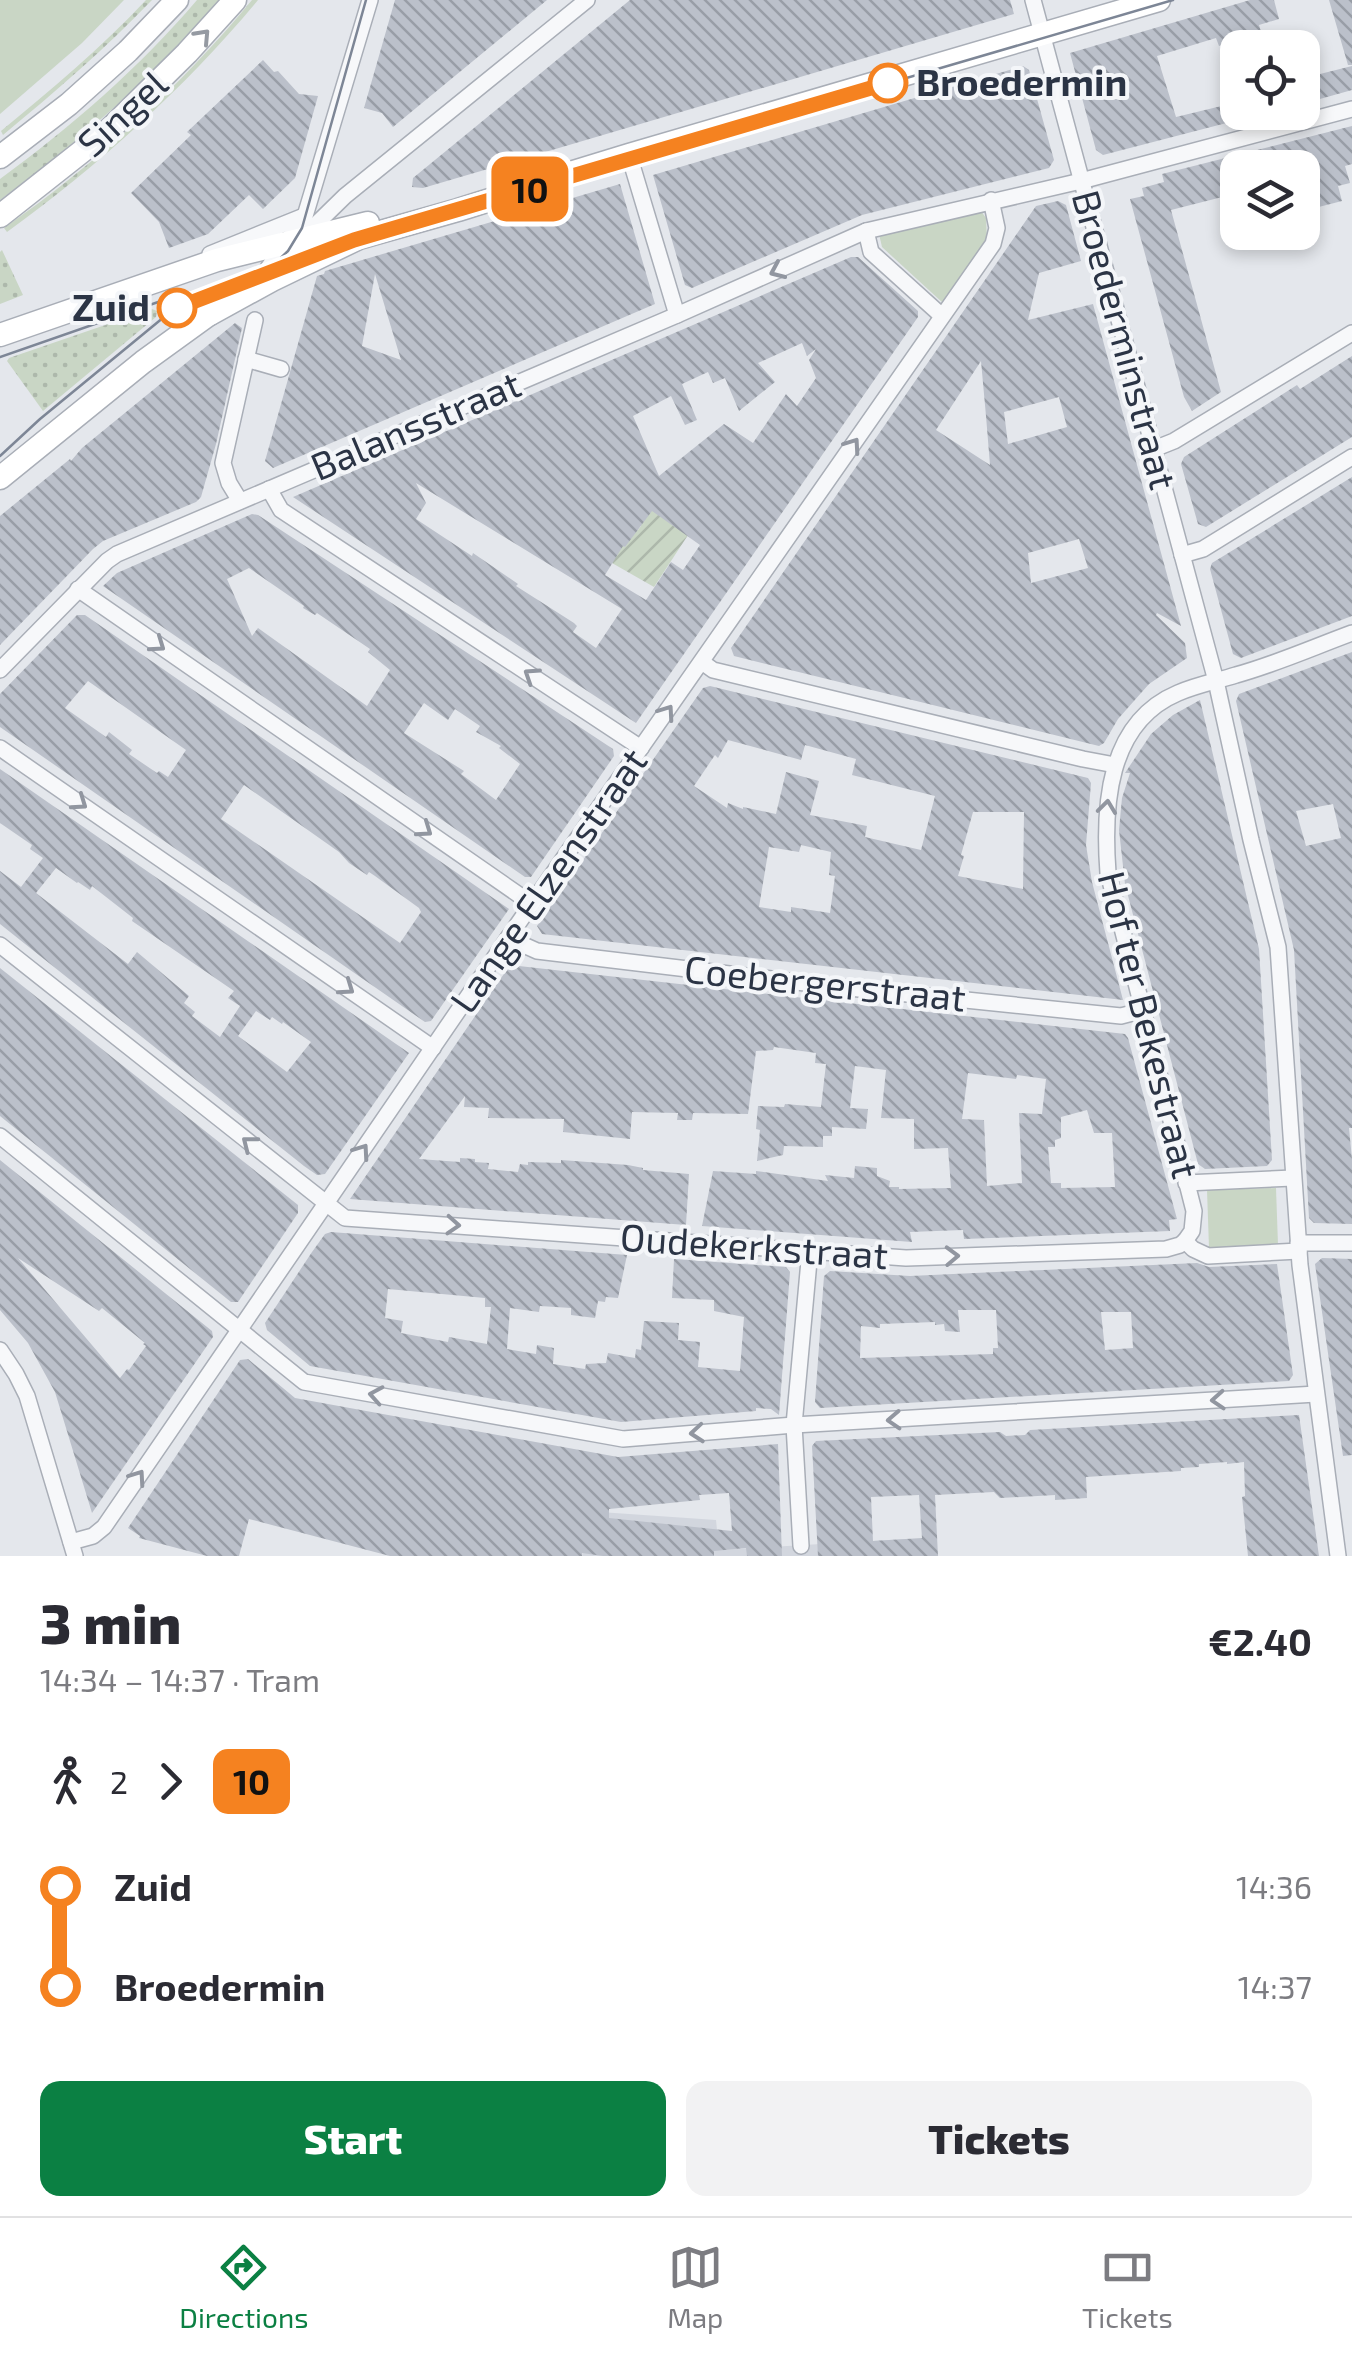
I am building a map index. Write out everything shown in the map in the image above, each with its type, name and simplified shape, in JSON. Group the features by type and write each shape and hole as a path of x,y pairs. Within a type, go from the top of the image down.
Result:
{"street":[{"name":"Singel","path":"0,157 69,104 177,0"},
{"name":"Singel","path":"0,216 109,130 235,0"},
{"path":"210,314 297,250 370,0"},
{"path":"0,478 143,362 297,250 345,196 587,0"},
{"name":"Broederminstraat","path":"1033,0 1216,680 1278,947 1298,1247 1338,1556"},
{"path":"0,335 232,256 297,250 359,238 1160,0"},
{"name":"Balansstraat","path":"0,670 117,554 866,231 1082,180 1352,109"},
{"path":"629,155 677,315"},
{"path":"190,269 229,244 305,216 345,196"},
{"name":"Lange Elzenstraat","path":"74,1549 104,1527 996,237 991,200"},
{"path":"866,231 871,252 942,316"},
{"path":"240,501 223,462 255,320"},
{"path":"1154,449 1174,442 1352,333"},
{"path":"246,359 281,369"},
{"path":"1182,555 1203,548 1352,457"},
{"path":"269,488 281,510 642,748"},
{"path":"78,589 532,904"},
{"name":"Hof ter Bekestraat","path":"1185,1241 1194,1218 1108,873 1105,818 1115,765 1131,732 1159,703 1176,693 1239,675 1352,633"},
{"path":"702,662 713,670 1115,765"},
{"path":"0,748 433,1048"},
{"name":"Coebergerstraat","path":"508,938 537,951 830,986 1121,1016 1144,1010"},
{"name":"Oudekerkstraat","path":"0,945 345,1218 906,1258 1166,1248 1185,1241"},
{"path":"0,1136 304,1382 623,1440 794,1425 1316,1394"},
{"path":"1186,1183 1293,1178"},
{"path":"1185,1241 1208,1256 1352,1243"},
{"path":"801,1546 794,1425 810,1250"},
{"path":"0,1350 27,1396 74,1549"}],"shaded area":[{"path":"600,1512 716,1520 719,1550 905,1539 906,1556 582,1556 588,1516"}],"green space":[{"path":"0,0 124,0 82,43 0,114"},
{"path":"146,0 152,0 3,135 1,131"},
{"path":"197,0 219,0 115,106 0,200 0,179 104,95"},
{"path":"252,0 258,0 171,94 75,180 7,232 4,228 136,123"},
{"path":"981,211 986,218 987,239 943,303 882,247 879,234"},
{"path":"0,252 23,295 0,304"},
{"path":"152,309 157,311 156,317 43,411 7,361 9,358"},
{"path":"647,498 692,529 654,587 612,563 617,542 625,547 629,525 638,530 641,526 638,523"},
{"path":"1276,1188 1278,1245 1209,1248 1207,1190"}],"building":[{"path":"395,0 547,0 393,127 382,113 364,108"},
{"path":"630,0 1010,0 1014,14 423,188 412,187 413,178"},
{"path":"1250,0 1274,0 1279,19 1259,25 1261,30 1220,30 1220,46 1216,38 1157,56 1176,117 1220,106 1220,125 1103,155 1096,150 1070,53"},
{"path":"1329,0 1352,0 1352,65 1348,65"},
{"path":"263,60 299,94 318,96 295,178 263,209 249,195 208,234 169,248 159,222 131,193 191,135 187,132"},
{"path":"1023,66 1029,70 1054,160 1049,168 862,215 692,288 685,285 653,175"},
{"path":"1352,66 1352,90 1320,99 1320,74"},
{"path":"1352,126 1352,164 1345,166 1350,183 1338,186 1342,201 1320,207 1320,150 1257,150"},
{"path":"1220,159 1220,198 1171,210 1221,392 1192,411 1184,397 1130,199 1144,196 1142,188 1164,182 1162,174"},
{"path":"620,184 655,304 273,468 265,461 317,276","holes":["375,274 401,360 362,346"]},
{"path":"1058,201 1066,205 1081,261 1039,273 1028,320 1093,304 1181,626 1156,615 1185,643 1187,658 1149,684 1099,746 734,656 731,648 1036,206","holes":["981,361 986,416 990,465 936,430","1059,397 1067,427 1008,444 1004,412","1079,539 1088,568 1031,583 1028,553"]},
{"path":"851,257 858,257 918,311 918,317 636,723 293,497","holes":["802,343 807,356 816,349 809,360 816,378 797,406 786,394 753,443 724,424 659,476 633,416 671,396 685,425 697,420 682,384 708,372 713,383 725,378 739,411 775,382 758,363","416,483 622,609 596,648 573,632 577,626 574,623 416,519 426,503","652,511 700,545 683,570 671,562 646,600 605,575"]},
{"path":"235,323 242,328 201,497 103,541 0,645 0,516"},
{"path":"1352,356 1352,437 1206,527 1198,524 1181,464 1184,457 1297,385 1300,389"},
{"path":"1352,477 1352,616 1241,658 1233,654 1210,569 1212,563"},
{"path":"252,514 258,515 613,749 614,756 531,877 525,877 103,586 117,573","holes":["249,568 303,608 317,613 370,649 368,652 390,670 367,706 258,628 252,636 227,579","424,703 448,720 455,709 480,726 476,732 501,746 520,764 496,800 461,774 464,771 404,733"]},
{"path":"77,615 85,615 509,909 431,1021 425,1022 0,727 0,694","holes":["88,681 186,750 168,777 129,754 132,750 109,732 106,737 65,708","244,785 349,863 367,875 369,872 419,908 421,912 400,943 221,819"]},
{"path":"1352,652 1352,1224 1314,1223 1309,1218 1294,950 1236,701 1239,694","holes":["1333,804 1341,838 1306,846 1296,811"]},
{"path":"710,686 1088,778 1091,783 1086,845 1123,1000 542,934 537,926 703,688","holes":["728,740 801,760 805,745 856,759 852,775 935,796 921,850 865,837 867,826 810,815 819,781 786,772 776,814 728,803 727,808 694,786","973,812 1024,812 1023,889 958,876 964,856 961,855","801,845 831,852 829,875 835,876 830,913 759,907 769,847 799,852"]},
{"path":"1200,700 1259,949 1272,1160 1267,1166 1205,1169 1198,1164 1125,884 1119,830 1122,798 1130,773 1125,773 1151,734 1173,715"},
{"path":"0,769 409,1053 325,1174 317,1175 304,1166 0,924 0,871 21,887 43,858 30,849 32,845 0,823","holes":["56,868 90,890 92,886 132,921 234,991 228,998 240,1006 220,1037 192,1016 195,1012 184,1003 189,996 137,952 128,964 36,893","256,1011 270,1020 272,1017 283,1022 311,1042 287,1072 238,1036"]},
{"path":"510,965 1125,1034 1177,1219 1169,1220 1170,1231 964,1239 963,1230 910,1232 912,1242 702,1226 713,1171 756,1171 828,1181 825,1175 854,1178 855,1166 877,1168 877,1176 890,1181 889,1187 951,1188 948,1148 914,1149 914,1119 881,1118 886,1070 855,1066 850,1108 868,1109 866,1129 832,1127 832,1136 823,1136 823,1147 784,1146 783,1155 757,1161 758,1106 821,1107 826,1064 815,1063 816,1053 774,1047 756,1051 748,1114 693,1113 692,1120 677,1120 678,1113 632,1112 630,1139 563,1132 564,1119 488,1118 489,1108 464,1107 465,1096 419,1159 475,1159 489,1163 488,1169 518,1172 520,1164 561,1160 689,1174 686,1225 350,1199","holes":["968,1073 1046,1079 1042,1114 1019,1113 1022,1183 987,1186 984,1120 962,1119","1087,1110 1094,1133 1112,1133 1115,1187 1061,1188 1061,1183 1051,1183 1048,1147 1055,1147 1055,1140 1061,1138 1061,1117"]},
{"path":"0,968 298,1205 298,1213 238,1302 231,1302 0,1116"},
{"path":"0,1160 212,1331 213,1337 92,1513 55,1392 28,1343 0,1310","holes":["18,1258 99,1311 102,1308 146,1346 120,1378"]},
{"path":"325,1234 627,1255 618,1298 598,1301 595,1318 571,1315 571,1308 540,1306 539,1312 510,1308 507,1349 536,1354 537,1345 554,1348 553,1364 585,1369 586,1364 606,1363 608,1353 635,1358 636,1349 641,1350 644,1321 679,1323 678,1340 700,1342 698,1367 740,1371 744,1317 714,1311 714,1300 672,1298 674,1259 786,1267 790,1272 779,1415 771,1409 756,1408 621,1422 310,1366 267,1330 265,1323","holes":["388,1289 485,1298 485,1307 491,1307 487,1344 401,1333 403,1321 385,1318"]},
{"path":"1322,1258 1352,1259 1352,1455 1343,1456 1315,1264"},
{"path":"1197,1263 1209,1267 1277,1264 1293,1375 1289,1381 820,1408 815,1402 824,1276 830,1271 910,1276","holes":["958,1310 996,1310 998,1348 993,1348 993,1354 860,1358 861,1326 880,1328 880,1324 935,1322 944,1324 945,1331 960,1332","1101,1312 1131,1312 1133,1348 1105,1350"]},
{"path":"248,1359 295,1398 618,1457 778,1444 782,1556 747,1556 746,1548 714,1551 714,1556 390,1556 249,1519 239,1556 207,1556 139,1538 128,1528 240,1360","holes":["729,1493 732,1531 609,1518 609,1509 700,1500 699,1495"]},
{"path":"1299,1415 1319,1556 1248,1556 1242,1497 1244,1462 1227,1462 1199,1464 1181,1471 1086,1477 1087,1498 1000,1498 994,1492 935,1495 938,1556 818,1556 812,1446 816,1441 1000,1432 1006,1436 1025,1435 1030,1430","holes":["919,1495 922,1538 873,1541 871,1497"]}],"tram line":[{"path":"271,267 288,251 302,228 366,0"},
{"path":"0,456 164,317 200,298 353,240 1173,0"},
{"name":"10","path":"177,308 354,240 888,83"},
{"path":"0,357 184,293"}],"place":[{"name":"Broedermin","path":"888,83"},
{"name":"Zuid","path":"177,308"}]}
